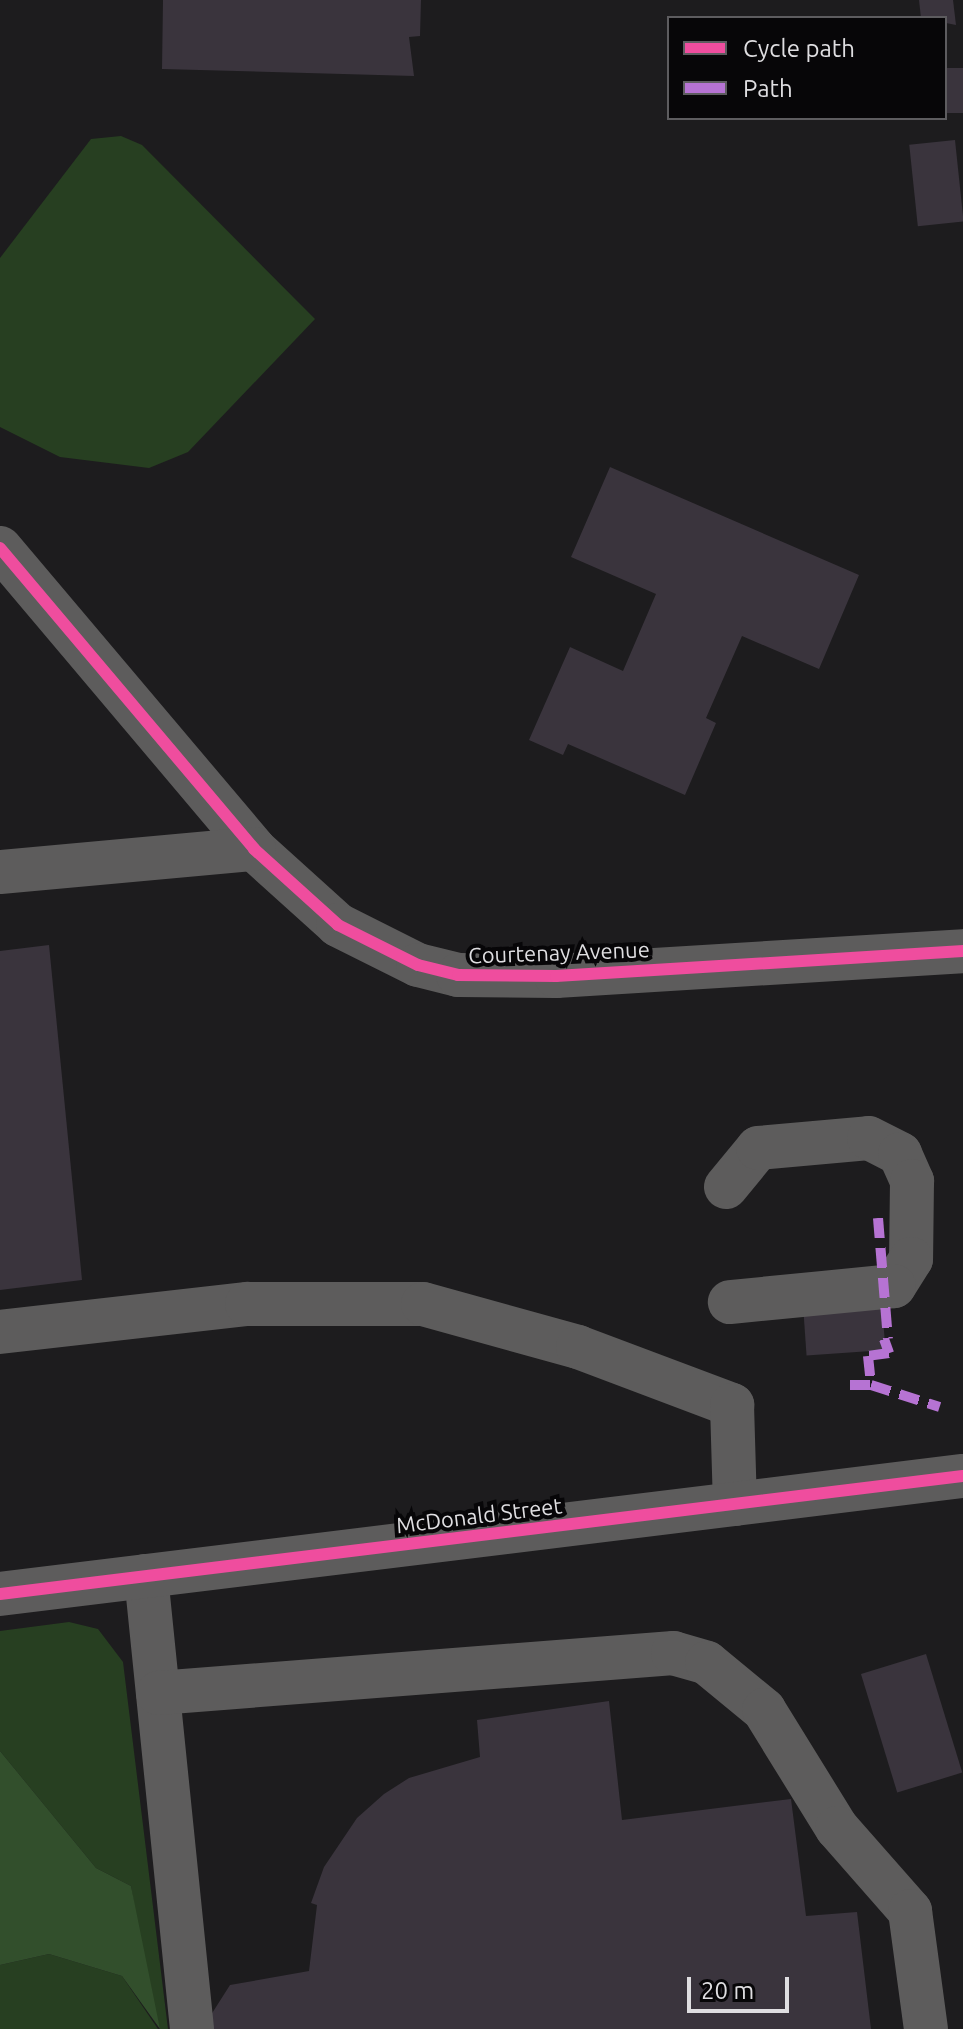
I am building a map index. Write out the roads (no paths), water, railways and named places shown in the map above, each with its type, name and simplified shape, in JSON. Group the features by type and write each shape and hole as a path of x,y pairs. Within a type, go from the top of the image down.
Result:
{"street":[{"name":"Courtenay Avenue","path":"0,548 254,849 338,925 418,965 458,975 556,976 963,951"},
{"path":"0,872 254,849"},
{"path":"726,1187 758,1148 869,1138 900,1154 912,1181 911,1259 894,1286 730,1302"},
{"path":"0,1332 247,1304 423,1304 578,1347 732,1405 735,1504"},
{"name":"McDonald Street","path":"0,1594 963,1476"},
{"path":"146,1576 192,2029"},
{"path":"158,1693 673,1653 707,1663 764,1710 837,1828 910,1911 926,2029"}]}
